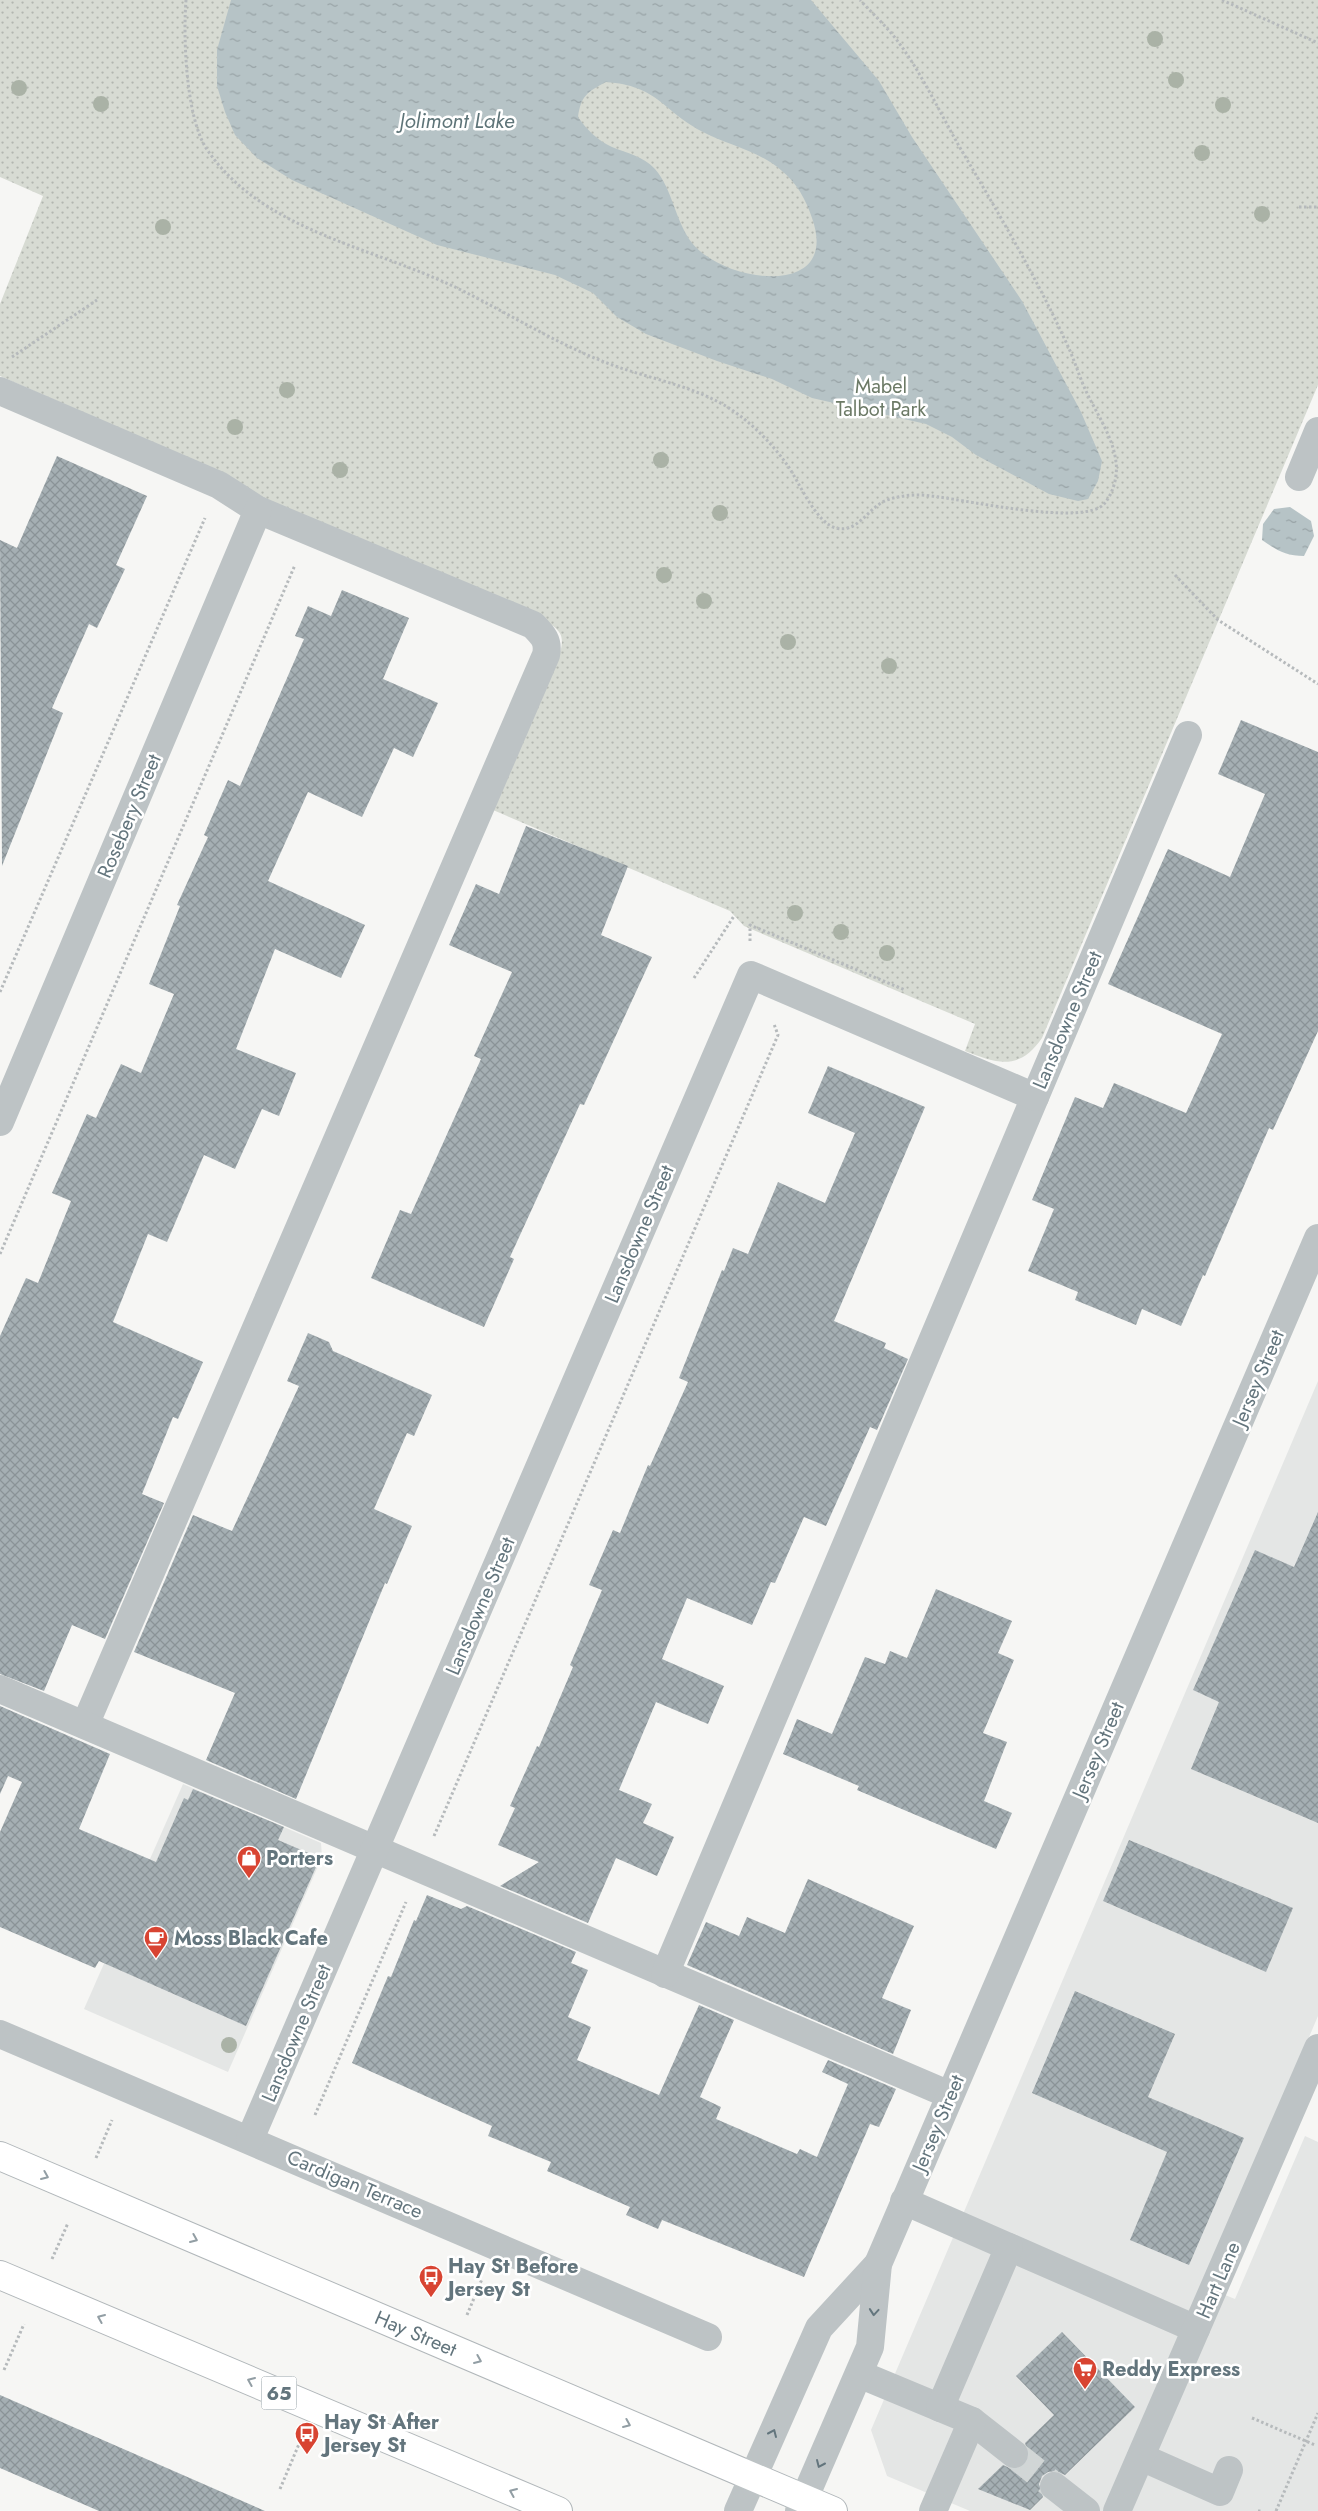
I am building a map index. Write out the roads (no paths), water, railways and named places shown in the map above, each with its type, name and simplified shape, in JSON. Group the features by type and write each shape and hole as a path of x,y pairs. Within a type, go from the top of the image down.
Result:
{"main road":[{"name":"Hay Street","path":"0,2156 753,2477 802,2505 833,2511"},
{"name":"65","path":"0,2275 558,2511"}],"street":[{"path":"0,391 219,485 258,510 533,625 543,634 548,646 85,1726"},
{"path":"1299,477 1318,431"},
{"name":"Rosebery Street","path":"0,1122 258,510"},
{"name":"Lansdowne Street","path":"250,2139 376,1850 750,974 1035,1097 1188,735"},
{"path":"665,1974 1035,1097"},
{"name":"Jersey Street","path":"802,2505 870,2347 878,2264 1318,1238"},
{"path":"0,1689 950,2095"},
{"name":"Cardigan Terrace","path":"0,2034 250,2139 708,2337"},
{"name":"Hart Lane","path":"1117,2511 1318,2048"},
{"path":"904,2201 1196,2329"},
{"path":"940,2408 1009,2246"},
{"name":"Jersey Street","path":"738,2511 820,2328 878,2264"},
{"path":"859,2374 972,2422 1014,2454"},
{"path":"933,2511 972,2422"},
{"path":"1141,2457 1224,2491"},
{"path":"1054,2486 1086,2511"}],"water":[{"name":"Jolimont Lake","path":"231,0 811,0 879,81 912,137 1022,301 1081,412 1102,461 1098,481 1088,499 1078,501 1049,494 976,455 952,437 926,424 812,398 772,379 717,361 646,334 617,317 593,293 555,275 437,245 292,180 257,158 235,135 217,86 217,50","holes":["606,82 623,84 648,93 701,131 764,158 787,176 800,192 812,218 817,244 810,262 795,272 775,276 752,274 729,268 708,257 692,243 686,234 666,186 655,169 640,158 612,147 597,138 578,117 583,99 594,89"]},
{"path":"1290,507 1311,521 1314,536 1304,556 1281,552 1262,540 1263,524 1274,509"}],"tunnel":[{"path":"1014,2454 1054,2486"}],"place":[{"name":"Porters","path":"249,1879"},
{"name":"Moss Black Cafe","path":"156,1959"},
{"name":"Hay St Before Jersey St","path":"431,2298"},
{"name":"Reddy Express","path":"1085,2390"},
{"name":"Hay St After Jersey St","path":"307,2455"}],"park label":[{"name":"Mabel Talbot Park","path":"881,398"}]}
